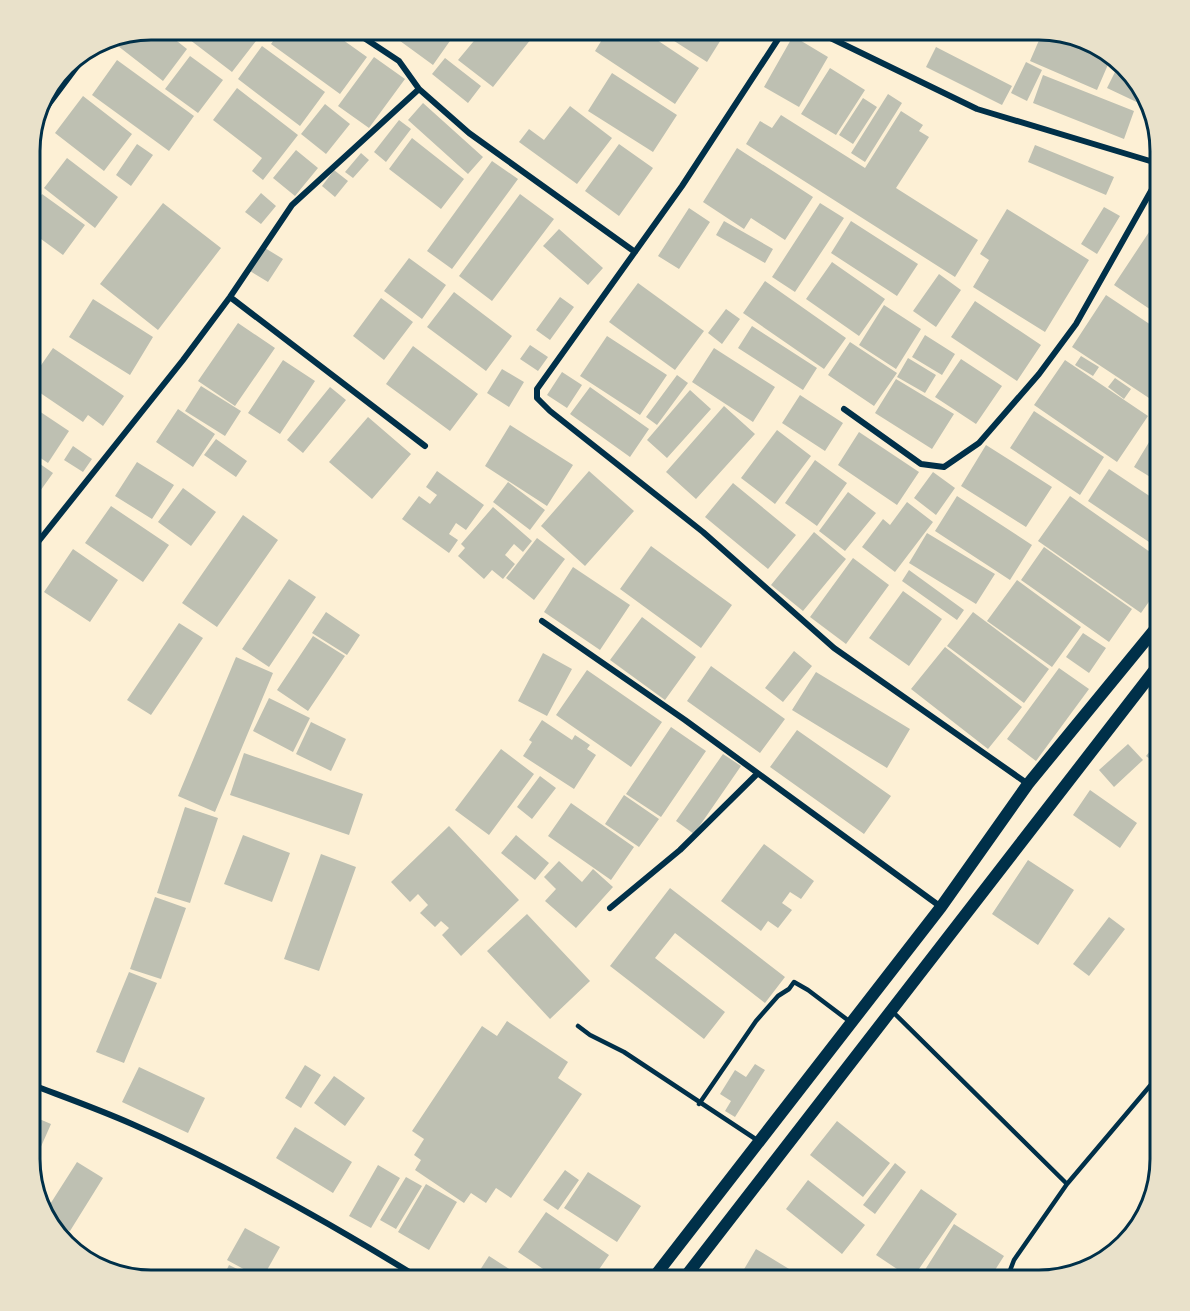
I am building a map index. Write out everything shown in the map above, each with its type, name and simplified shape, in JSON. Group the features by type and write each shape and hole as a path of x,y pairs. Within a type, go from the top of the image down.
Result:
{"main road":[{"path":"660,1270 941,907 1028,784 1150,635"},
{"path":"690,1270 1150,676"}],"street":[{"path":"368,40 399,61 419,89 468,133 635,252"},
{"path":"777,41 682,186 537,388 537,398 550,411 703,532 834,648 1028,784"},
{"path":"836,41 977,110 1150,161"},
{"path":"41,539 183,360 230,297 292,204 419,89"},
{"path":"844,409 921,464 945,467 964,454 979,443 1040,374 1076,324 1150,193"},
{"path":"230,297 425,446"},
{"path":"542,621 616,670 941,907"},
{"path":"610,908 680,850 758,774"},
{"path":"40,1088 131,1124 225,1168 335,1228 406,1270"}],"lane":[{"path":"699,1104 756,1021 794,982 851,1023"},
{"path":"891,1010 1067,1184"},
{"path":"578,1026 590,1035 624,1052 759,1142"},
{"path":"1010,1270 1014,1260 1067,1184 1150,1086"}],"building":[{"path":"176,40 187,49 163,81 118,46 137,41"},
{"path":"190,40 256,41 232,72"},
{"path":"274,40 343,40 367,57 340,94 271,44"},
{"path":"399,40 450,40 433,65"},
{"path":"474,40 530,40 493,87 458,60"},
{"path":"601,41 658,41 699,68 675,104 595,51"},
{"path":"674,41 720,41 707,62"},
{"path":"790,41 801,41 828,57 799,107 764,87"},
{"path":"1039,41 1046,41 1074,46 1108,65 1097,90 1030,61"},
{"path":"262,46 325,92 300,126 238,79"},
{"path":"936,47 1012,86 1002,105 926,67"},
{"path":"190,56 223,80 198,113 165,89"},
{"path":"374,57 405,79 369,128 338,106"},
{"path":"445,58 481,86 468,103 432,74"},
{"path":"117,60 194,116 169,151 92,95"},
{"path":"1026,62 1042,70 1027,101 1011,93"},
{"path":"830,68 865,90 836,135 801,114"},
{"path":"1115,71 1127,84 1138,103 1107,88"},
{"path":"612,73 677,115 653,152 588,111"},
{"path":"1043,75 1134,111 1124,139 1033,103"},
{"path":"237,88 298,135 263,180 252,171 262,158 213,120"},
{"path":"888,94 902,103 865,162 851,153"},
{"path":"83,96 132,134 104,171 55,133"},
{"path":"863,98 877,107 853,144 839,135"},
{"path":"423,103 483,157 468,174 408,120"},
{"path":"325,104 350,124 326,154 301,134"},
{"path":"570,106 612,138 577,184 519,142 529,129 544,140"},
{"path":"901,111 923,125 919,131 929,137 896,188 978,240 955,277 746,144 760,121 772,128 781,115 865,168"},
{"path":"399,120 411,129 386,162 374,152"},
{"path":"412,138 464,179 441,209 389,169"},
{"path":"137,144 153,155 131,186 116,175"},
{"path":"619,144 653,168 619,216 585,191"},
{"path":"1035,145 1114,177 1106,195 1028,162"},
{"path":"737,148 813,197 785,240 751,218 744,229 703,202"},
{"path":"296,150 318,168 295,196 273,178"},
{"path":"361,153 369,160 353,178 345,172"},
{"path":"67,158 118,197 95,228 44,188"},
{"path":"492,161 518,179 452,269 427,251"},
{"path":"334,170 348,181 335,197 322,186"},
{"path":"261,193 276,206 261,224 245,212"},
{"path":"42,194 85,225 63,255 41,239"},
{"path":"520,194 554,219 492,301 459,276"},
{"path":"163,203 221,248 158,330 100,284"},
{"path":"820,203 844,218 795,292 772,277"},
{"path":"1104,207 1120,216 1097,254 1081,244"},
{"path":"689,208 710,222 679,269 658,256"},
{"path":"1007,209 1089,260 1045,332 973,287 989,260 980,254"},
{"path":"724,221 773,249 765,263 716,235"},
{"path":"851,221 918,264 897,296 831,253"},
{"path":"559,229 603,268 588,285 543,246"},
{"path":"1150,231 1150,309 1114,285"},
{"path":"265,248 283,259 268,282 250,271"},
{"path":"409,258 446,285 422,319 384,291"},
{"path":"832,262 885,299 859,336 806,299"},
{"path":"939,274 961,290 936,327 913,311"},
{"path":"765,281 846,338 824,369 743,313"},
{"path":"638,283 704,331 675,370 609,322"},
{"path":"454,292 512,336 486,371 427,327"},
{"path":"1106,295 1150,324 1150,399 1072,347"},
{"path":"560,297 574,307 550,340 536,330"},
{"path":"381,298 413,322 384,360 353,336"},
{"path":"93,299 153,337 130,375 69,337"},
{"path":"975,301 1041,345 1017,381 951,337"},
{"path":"884,305 921,329 896,369 859,345"},
{"path":"726,309 740,319 722,344 708,333"},
{"path":"238,323 275,348 235,406 198,381"},
{"path":"752,326 817,368 803,390 738,348"},
{"path":"925,335 955,354 942,375 912,357"},
{"path":"607,336 667,375 640,415 580,376"},
{"path":"850,342 897,373 874,406 828,375"},
{"path":"530,345 548,357 538,371 520,359"},
{"path":"413,346 478,394 450,431 386,384"},
{"path":"53,348 124,396 103,426 88,415 83,422 41,393 41,366"},
{"path":"714,348 775,387 753,422 692,382"},
{"path":"1081,356 1099,367 1093,376 1075,365"},
{"path":"908,358 936,375 925,393 897,377"},
{"path":"961,359 1002,386 976,424 935,397"},
{"path":"283,360 315,381 280,434 248,413"},
{"path":"1065,360 1148,416 1117,462 1034,405"},
{"path":"502,369 524,382 509,407 487,393"},
{"path":"562,372 582,385 567,408 547,395"},
{"path":"677,375 688,383 657,425 646,417"},
{"path":"1115,378 1131,389 1124,399 1108,387"},
{"path":"896,379 954,414 932,449 875,413"},
{"path":"201,386 241,411 225,436 185,411"},
{"path":"330,387 346,400 303,453 287,440"},
{"path":"590,387 649,429 630,457 570,414"},
{"path":"690,390 711,409 667,458 647,440"},
{"path":"800,395 843,423 825,451 782,423"},
{"path":"724,406 755,434 696,499 666,472"},
{"path":"178,409 215,434 193,467 156,442"},
{"path":"1034,411 1104,457 1080,495 1010,448"},
{"path":"41,412 69,431 48,463 41,458"},
{"path":"368,417 411,454 372,499 329,462"},
{"path":"510,425 573,465 547,506 485,466"},
{"path":"777,430 811,456 775,504 741,478"},
{"path":"859,432 919,472 897,505 838,465"},
{"path":"216,439 247,461 236,477 204,455"},
{"path":"1150,441 1150,477 1134,467"},
{"path":"986,445 1052,487 1026,527 961,486"},
{"path":"73,446 92,459 83,472 64,460"},
{"path":"815,460 847,483 817,526 785,503"},
{"path":"137,462 174,485 152,519 115,496"},
{"path":"41,464 53,473 41,490"},
{"path":"1109,469 1150,496 1150,543 1088,501"},
{"path":"437,471 484,505 466,530 456,523 449,534 458,540 449,553 402,519 419,496 430,504 437,495 426,487"},
{"path":"589,471 634,511 585,566 541,526"},
{"path":"933,472 955,488 936,515 914,498"},
{"path":"508,482 545,510 530,530 493,502"},
{"path":"733,483 796,535 768,569 705,517"},
{"path":"183,488 216,512 191,546 158,522"},
{"path":"848,492 876,513 845,551 819,531"},
{"path":"957,496 1032,545 1010,580 935,531"},
{"path":"1070,496 1150,552 1150,600 1141,613 1038,541"},
{"path":"907,502 933,522 895,572 862,547 883,519 890,525"},
{"path":"111,506 169,545 143,582 85,543"},
{"path":"493,507 532,541 523,552 514,544 505,555 515,564 503,579 492,570 484,579 458,556 465,548 461,544"},
{"path":"243,515 278,540 217,627 182,603"},
{"path":"814,532 846,559 803,611 771,585"},
{"path":"927,533 995,574 976,604 909,563"},
{"path":"537,538 565,559 534,600 506,578"},
{"path":"651,546 732,605 701,648 620,589"},
{"path":"1044,547 1132,609 1109,642 1021,580"},
{"path":"73,549 118,580 90,622 44,592"},
{"path":"853,558 889,585 846,644 810,617"},
{"path":"573,567 630,605 600,650 544,612"},
{"path":"909,570 964,610 957,620 902,581"},
{"path":"289,579 316,597 269,667 242,649"},
{"path":"1017,580 1081,627 1052,667 987,621"},
{"path":"903,591 942,619 909,666 869,638"},
{"path":"326,612 360,635 347,655 312,633"},
{"path":"973,612 1049,669 1024,703 947,646"},
{"path":"642,617 696,657 665,700 610,660"},
{"path":"179,623 203,638 151,715 127,700"},
{"path":"1083,633 1106,648 1089,673 1066,657"},
{"path":"313,636 345,656 308,711 277,690"},
{"path":"945,647 1022,707 988,749 911,689"},
{"path":"794,651 812,666 783,702 765,688"},
{"path":"543,653 572,669 547,716 518,701"},
{"path":"236,657 273,673 215,812 178,796"},
{"path":"711,666 785,719 760,753 687,701"},
{"path":"1059,668 1089,689 1036,761 1007,739"},
{"path":"587,670 662,722 631,767 556,715"},
{"path":"816,672 910,729 887,768 792,710"},
{"path":"269,698 310,718 293,752 253,731"},
{"path":"542,720 572,740 575,735 590,745 587,749 596,755 574,789 523,756 532,742 529,740"},
{"path":"311,722 346,739 331,771 296,754"},
{"path":"671,727 706,751 661,817 626,794"},
{"path":"797,730 891,796 864,834 770,767"},
{"path":"1128,744 1143,760 1114,787 1099,770"},
{"path":"501,749 534,774 489,835 455,810"},
{"path":"244,753 363,794 349,835 230,795"},
{"path":"723,754 741,766 694,834 676,821"},
{"path":"540,776 556,788 532,819 517,807"},
{"path":"1090,790 1137,823 1120,848 1073,815"},
{"path":"624,795 659,819 639,847 605,824"},
{"path":"571,803 634,847 611,880 548,836"},
{"path":"185,807 218,818 190,903 157,893"},
{"path":"449,826 519,900 461,956 442,935 449,928 441,921 435,927 420,913 428,905 418,894 410,902 391,882"},
{"path":"243,835 290,853 272,902 224,884"},
{"path":"516,835 549,863 535,880 501,853"},
{"path":"764,844 814,881 801,899 790,892 782,903 792,910 778,928 768,921 761,931 721,901"},
{"path":"321,854 356,867 319,971 284,959"},
{"path":"1028,860 1074,890 1038,945 992,914"},
{"path":"559,861 582,882 593,869 613,887 576,928 545,901 556,889 544,877"},
{"path":"670,888 785,977 765,1003 675,933 655,958 725,1012 704,1039 610,966"},
{"path":"155,897 186,908 161,979 130,969"},
{"path":"527,914 590,981 550,1019 487,951"},
{"path":"1109,917 1125,929 1089,976 1073,964"},
{"path":"129,972 157,983 124,1063 96,1052"},
{"path":"507,1021 568,1062 558,1078 582,1094 511,1198 496,1188 486,1203 471,1193 464,1203 415,1170 421,1160 414,1155 424,1139 412,1131 482,1026 497,1036"},
{"path":"755,1064 765,1070 735,1117 725,1111 731,1101 720,1094 735,1070 746,1077"},
{"path":"305,1065 321,1075 301,1108 285,1098"},
{"path":"139,1067 205,1098 188,1133 122,1102"},
{"path":"334,1076 365,1098 345,1126 314,1103"},
{"path":"40,1119 51,1124 40,1149"},
{"path":"837,1121 890,1163 863,1197 810,1155"},
{"path":"295,1127 352,1162 333,1193 276,1158"},
{"path":"77,1162 103,1178 70,1231 63,1227 50,1204"},
{"path":"895,1163 906,1172 875,1214 863,1205"},
{"path":"378,1165 400,1178 371,1228 349,1216"},
{"path":"565,1170 579,1180 558,1210 543,1200"},
{"path":"588,1172 641,1206 617,1242 564,1208"},
{"path":"406,1177 422,1186 396,1229 380,1220"},
{"path":"808,1180 865,1225 842,1254 786,1209"},
{"path":"426,1184 457,1202 429,1250 398,1232"},
{"path":"921,1189 957,1214 918,1270 898,1270 876,1255"},
{"path":"546,1212 609,1255 599,1270 545,1270 518,1252"},
{"path":"954,1224 1004,1256 995,1270 925,1270"},
{"path":"245,1228 280,1247 267,1270 245,1270 227,1260"},
{"path":"756,1249 791,1270 744,1270"},
{"path":"489,1256 511,1270 480,1270"},
{"path":"229,1265 239,1270 226,1270"}]}
